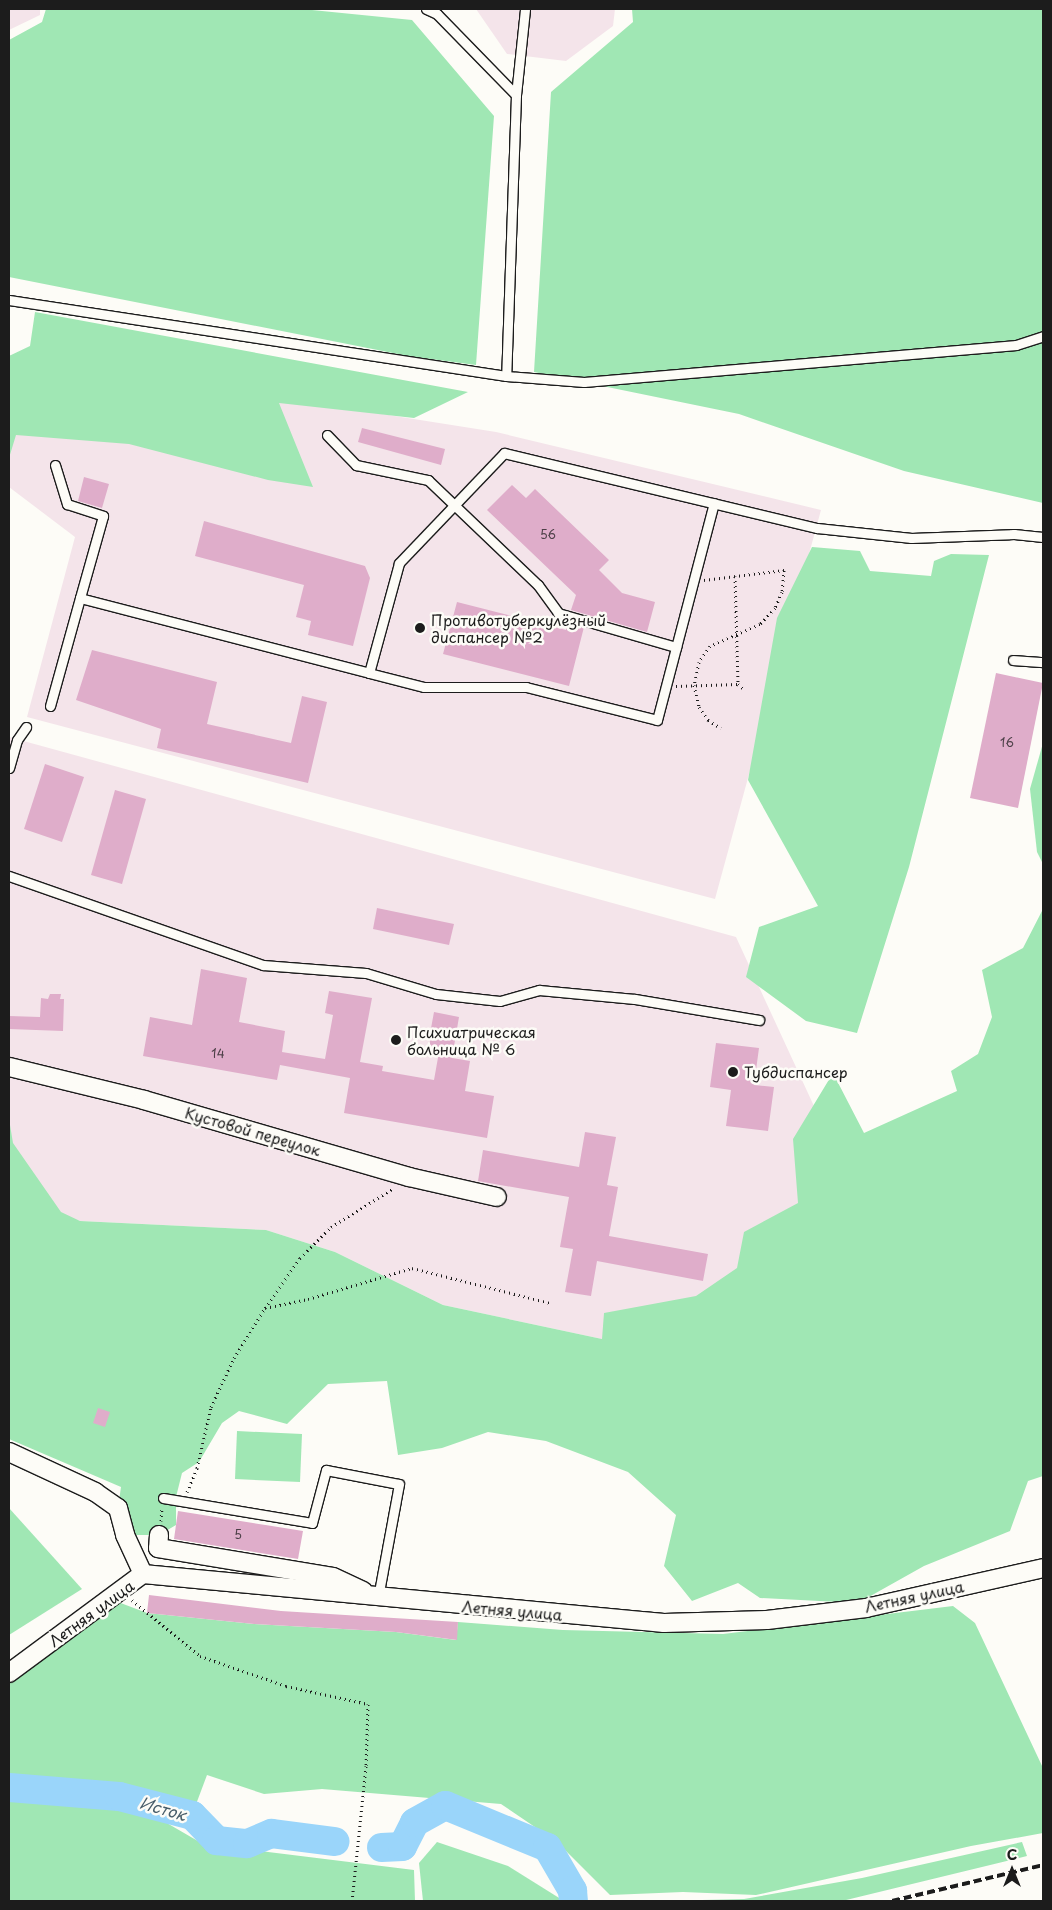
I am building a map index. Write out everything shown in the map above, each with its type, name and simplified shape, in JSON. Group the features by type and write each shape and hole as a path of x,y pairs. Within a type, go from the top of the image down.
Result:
{"street":[{"name":"Кустовой переулок","path":"9,1067 144,1100 409,1177 497,1197"},
{"path":"9,1452 95,1492 118,1508 125,1535 143,1574"},
{"path":"159,1535 158,1548 333,1577 378,1598"},
{"name":"Летняя улица","path":"9,1673 143,1574 378,1598 664,1623 767,1620 866,1608 1043,1568"}],"lane":[{"path":"426,9 437,14 516,95"},
{"path":"506,376 516,95 525,9"},
{"path":"9,300 506,376 584,382 1016,345 1043,336"},
{"path":"327,435 356,465 428,480 456,504 538,585 558,613 676,647"},
{"path":"369,673 399,563 504,453 817,528 910,538 1014,534 1043,537"},
{"path":"50,706 103,516 67,504 54,465"},
{"path":"80,598 424,687 526,687 657,720 714,503"},
{"path":"1013,660 1043,662"},
{"path":"9,768 17,740 26,727"},
{"path":"9,876 263,964 366,973 436,994 500,1001 539,990 635,999 759,1020"},
{"path":"163,1498 312,1523 326,1470 398,1484 378,1598"}],"path":[{"path":"693,581 784,570 782,592 775,608 760,624 720,640 704,653 694,685 699,707 708,720 721,728"},
{"path":"735,576 738,684"},
{"path":"666,686 738,684 744,689"},
{"path":"185,1503 192,1475 197,1468 211,1407 234,1358 264,1308 300,1258 332,1228 409,1177"},
{"path":"264,1308 308,1300 412,1268 550,1303"},
{"path":"159,1535 163,1498"},
{"path":"121,1591 200,1656 286,1686 368,1704 366,1766 352,1901"}],"shaded area":[{"path":"9,9 40,9 40,15 9,30"},
{"path":"476,9 615,9 613,26 566,61 507,54"},
{"name":"Противотуберкулёзный диспансер №2","path":"9,355 496,432 821,510 715,899 27,717 75,537 9,487"},
{"name":"Психиатрическая больница № 6","path":"9,737 736,937 831,1143 759,1414 602,1339 443,1305 335,1252 266,1230 80,1221 9,1200"}],"green space":[{"path":"46,9 302,9 412,20 494,116 476,365 408,356 9,277 9,40 42,22"},
{"path":"632,9 1043,9 1043,503 904,471 739,414 534,372 551,92 633,22"},
{"path":"35,312 468,392 414,418 279,403 313,487 268,480 129,444 16,435 9,458 9,356 30,346"},
{"path":"812,547 860,551 870,571 931,576 934,561 951,554 989,555 909,867 857,1033 806,1021 746,977 759,927 818,906 748,780 777,618"},
{"path":"1043,743 1043,864 1037,852 1030,789"},
{"path":"1043,909 1043,1476 1028,1481 1010,1531 924,1566 858,1603 760,1598 738,1583 692,1601 664,1566 676,1515 628,1472 546,1441 488,1432 442,1448 398,1455 387,1381 328,1384 287,1424 239,1411 222,1423 199,1462 182,1473 176,1497 176,1525 159,1535 125,1535 118,1508 121,1487 9,1439 9,1119 13,1143 61,1212 80,1221 266,1230 335,1252 443,1305 602,1339 604,1313 696,1296 737,1268 744,1232 798,1203 793,1139 833,1073 864,1133 957,1091 951,1071 978,1054 992,1017 982,970 1023,948"},
{"path":"237,1431 302,1434 300,1482 235,1479"},
{"path":"9,1508 82,1589 9,1635"},
{"path":"118,1602 147,1613 254,1624 396,1632 456,1640 458,1622 563,1630 723,1634 953,1606 975,1623 1043,1768 1043,1833 971,1846 756,1895 683,1892 610,1895 557,1842 501,1804 322,1789 264,1794 207,1775 192,1815 122,1797 203,1844 414,1870 415,1901 9,1901 9,1674 18,1667 26,1672"},
{"path":"437,1842 508,1866 564,1901 423,1901 419,1863"},
{"path":"1022,1842 1027,1856 842,1901 659,1901 744,1899 862,1878"}],"building":[{"path":"362,428 445,449 441,465 358,442"},
{"path":"84,477 109,484 102,508 78,501"},
{"path":"512,485 526,498 535,489 609,560 599,570 622,593 655,602 647,632 571,610 576,595 487,510"},
{"path":"204,521 365,566 370,578 353,646 308,635 311,621 296,617 304,585 195,556"},
{"path":"457,602 566,630 568,622 584,627 569,686 443,654"},
{"path":"92,650 217,682 207,724 291,743 302,696 327,702 308,783 157,748 161,729 76,700"},
{"path":"996,673 1043,683 1018,808 970,798"},
{"path":"45,764 84,777 62,842 24,829"},
{"path":"115,790 146,799 122,884 91,875"},
{"path":"377,908 454,924 449,945 373,929"},
{"path":"201,969 247,978 239,1022 285,1031 282,1052 325,1059 333,1015 325,1013 329,991 372,998 360,1062 383,1066 382,1071 434,1080 439,1052 427,1050 434,1012 459,1017 452,1058 470,1061 465,1091 494,1096 487,1138 344,1113 350,1078 280,1065 277,1080 143,1056 150,1017 192,1025"},
{"path":"50,994 61,994 60,999 64,999 63,1031 9,1029 9,1016 40,1017 41,998 48,999"},
{"path":"716,1043 759,1048 754,1085 774,1087 768,1131 726,1126 731,1090 710,1087"},
{"path":"585,1132 616,1137 607,1185 618,1187 609,1236 708,1254 703,1281 597,1261 591,1296 565,1292 573,1249 560,1247 569,1197 478,1181 483,1150 579,1167"},
{"path":"98,1408 110,1412 105,1427 93,1423"},
{"path":"178,1511 303,1531 298,1559 174,1539"},
{"path":"149,1595 281,1611 458,1622 457,1640 396,1632 254,1624 147,1613"}],"waterway":[{"name":"Исток","path":"9,1787 119,1796 192,1815 216,1840 247,1843 271,1833 334,1841"},
{"name":"Исток","path":"381,1847 402,1846 414,1822 445,1805 547,1847 572,1890 573,1901"}],"railway":[{"path":"892,1901 1043,1865"}],"place":[{"name":"Противотуберкулёзный диспансер №2","path":"420,628"},
{"name":"Психиатрическая больница № 6","path":"396,1040"},
{"name":"Тубдиспансер","path":"733,1072"}]}
